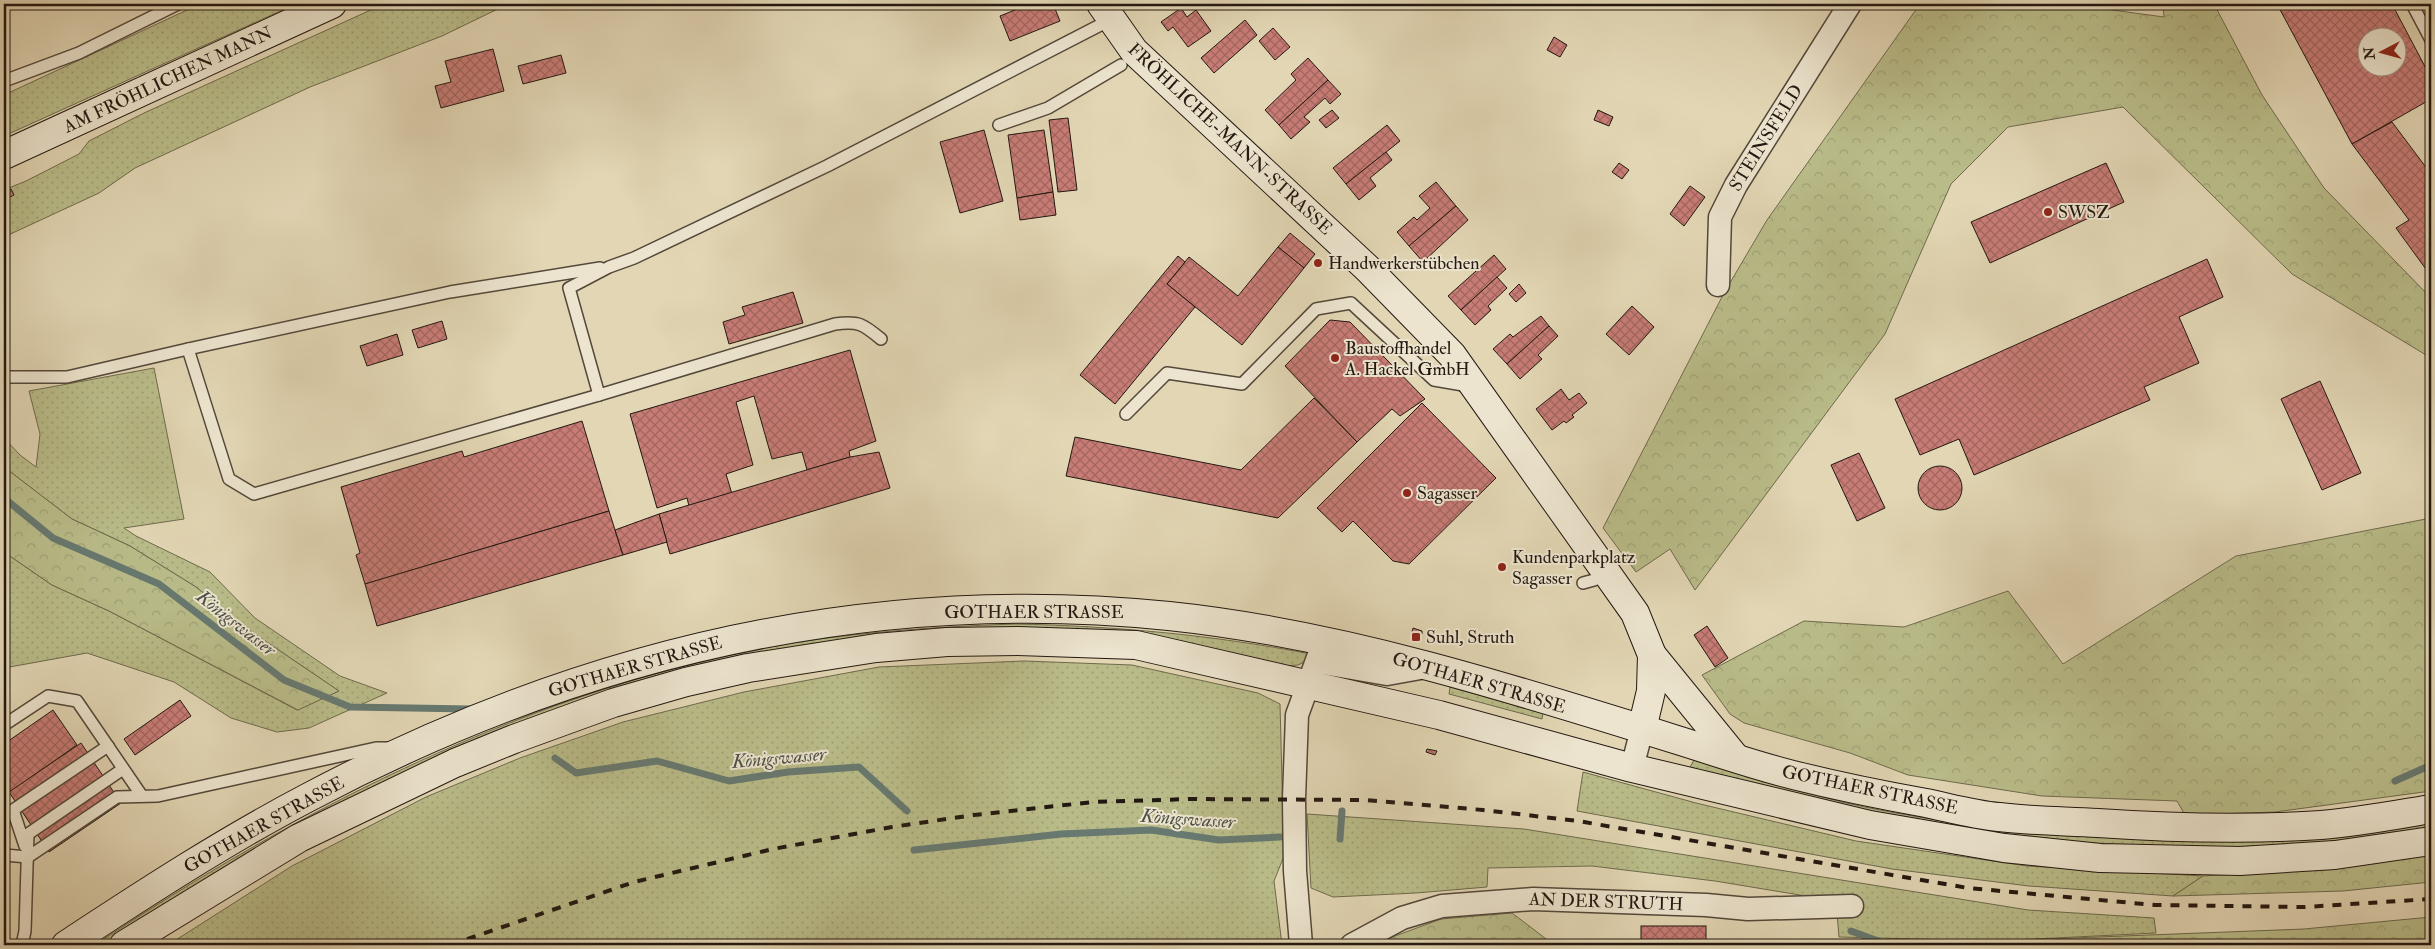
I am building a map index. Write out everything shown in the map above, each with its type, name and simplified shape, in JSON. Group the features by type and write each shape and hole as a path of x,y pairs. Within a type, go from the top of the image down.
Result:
{"main road":[{"name":"AM FRÖHLICHEN MANN","path":"4,155 332,4"},
{"name":"FRÖHLICHE-MANN-STRASSE","path":"1106,12 1134,51 1406,306 1452,355 1476,387 1636,612 1652,655 1651,690 1642,729"},
{"name":"GOTHAER STRASSE","path":"66,945 244,832 314,794 409,748 542,693 660,656 792,628 872,617 952,610 1106,611 1173,616 1257,628 1316,662 1440,715 1632,768 1870,825 2004,848 2100,858 2240,861 2335,855 2431,841"},
{"name":"GOTHAER STRASSE","path":"124,945 299,838 455,762 613,703 686,682 748,668 876,648 947,642 1104,643 1316,662 1430,666 1834,785 1998,817 2234,829 2328,824 2431,809"},
{"path":"1652,655 1735,757"}],"street":[{"name":"STEINSFELD","path":"1718,284 1720,216 1736,185 1850,4"},
{"path":"1301,945 1295,871 1294,799 1298,715 1316,662"},
{"name":"FRÖHLICHE-MANN-STRASSE","path":"1632,768 1642,729"},
{"name":"AN DER STRUTH","path":"1362,942 1402,918 1442,906 1533,899 1706,905 1748,909 1852,906"}],"lane":[{"path":"4,81 79,53 178,4"},
{"path":"2412,4 2431,40"},
{"path":"600,395 569,288 609,267 642,254 826,166 1106,12"},
{"path":"999,125 1048,108 1121,65"},
{"path":"4,377 67,377 450,292 609,267"},
{"path":"1126,414 1167,373 1242,384 1316,309 1351,303 1434,380 1476,387"},
{"path":"188,349 229,478 254,494 600,395 835,324 855,321 867,327 881,339"},
{"path":"1583,583 1608,573"},
{"path":"4,725 48,696 77,701 142,796"},
{"path":"28,857 13,810 108,746"},
{"path":"4,856 28,857 117,797 158,796 376,748 409,748"},
{"path":"22,945 25,931 28,834 123,769"}],"green space":[{"path":"200,4 296,4 4,136 4,95"},
{"path":"384,4 508,4 442,36 310,87 135,168 99,193 4,237 4,190 79,154 89,141 144,113"},
{"path":"1920,4 2068,4 2164,17 2163,4 2214,4 2262,95 2324,188 2431,298 2431,358 2292,274 2123,107 2008,127 1951,184 1885,334 1695,590 1670,549 1636,572 1603,528 1724,293 1767,220"},
{"path":"154,368 184,519 124,528 136,536 210,572 255,618 340,676 387,693 309,728 277,732 231,718 174,682 87,653 4,668 4,552 52,585 109,611 297,710 339,691 246,628 196,587 130,546 72,519 4,467 4,438 20,455 36,467 40,434 29,391"},
{"path":"4,467 72,519 130,546 196,587 246,628 339,691 298,710 109,611 52,585 4,552"},
{"path":"2431,518 2431,791 2275,812 2185,815 2177,801 2042,796 1908,775 1850,753 1744,723 1730,714 1702,675 1804,621 1904,627 2008,591 2063,664 2236,556"},
{"path":"1015,624 1127,629 1201,637 1311,654 1311,659 1298,665 1283,666 1129,634 682,674 147,917 103,945 95,945 171,896 250,849 330,805 412,765 496,728 581,697 669,670 790,643 885,632"},
{"path":"1024,661 1132,665 1258,693 1280,704 1284,856 1274,881 1282,945 168,945 292,866 426,797 520,758 623,722 744,692 879,667"},
{"path":"1450,687 1543,713 1542,719 1449,694"},
{"path":"1694,760 1800,791 1865,807 1953,822 2041,832 2100,837 2225,841 2307,838 2390,829 2431,822 2431,828 2340,842 2269,846 2153,846 2037,839 1922,824 1843,809 1777,793 1690,767"},
{"path":"1583,772 1696,803 1856,841 2027,866 2203,876 2173,896 2029,886 1892,869 1577,811"},
{"path":"1307,814 1524,829 2028,910 2154,918 2156,933 1994,941 1839,937 1836,901 1715,881 1592,866 1488,868 1487,887 1333,897 1311,888"},
{"path":"2431,854 2431,882 2343,891 2173,896 2203,876 2337,868"},
{"path":"1512,913 1554,945 1377,945 1376,943 1441,919"},
{"path":"2431,917 2431,945 1994,945 1994,941 2304,929"}],"building":[{"path":"1030,4 1053,4 1060,21 1010,41 1000,16"},
{"path":"2277,4 2392,4 2405,28 2358,28 2358,78 2408,78 2408,34 2431,78 2431,99 2352,144"},
{"path":"1181,8 1187,17 1196,10 1211,31 1188,47 1173,27 1168,31 1161,22"},
{"path":"1245,20 1257,35 1214,73 1201,58"},
{"path":"1273,28 1290,47 1275,60 1259,41"},
{"path":"1554,37 1567,45 1560,57 1547,50"},
{"path":"493,49 504,91 441,108 435,86 451,82 445,61"},
{"path":"561,55 566,73 523,84 518,66"},
{"path":"1308,58 1328,80 1279,125 1265,110 1296,80 1291,74"},
{"path":"1328,80 1341,94 1330,104 1325,98 1304,117 1310,122 1291,139 1279,125"},
{"path":"1332,110 1339,118 1326,128 1319,120"},
{"path":"1598,110 1613,117 1609,126 1594,120"},
{"path":"1068,118 1077,190 1058,192 1049,120"},
{"path":"2392,122 2431,174 2431,269 2428,272 2396,228 2409,220 2352,144"},
{"path":"1387,125 1400,141 1346,184 1333,168"},
{"path":"984,130 1003,201 960,213 940,142"},
{"path":"1044,130 1053,192 1017,198 1008,135"},
{"path":"1386,152 1392,160 1370,178 1376,186 1359,200 1346,184"},
{"path":"1619,163 1629,170 1622,179 1612,172"},
{"name":"SWSZ","path":"2106,163 2124,202 1990,263 1971,222"},
{"path":"1436,182 1456,206 1409,246 1397,232 1414,217 1417,220 1430,208 1419,196"},
{"path":"1690,186 1705,197 1684,226 1670,214"},
{"path":"11,189 14,195 4,200 4,192"},
{"path":"1053,192 1056,215 1020,220 1017,198"},
{"path":"1456,206 1468,220 1423,262 1409,246"},
{"path":"1290,233 1315,254 1304,268 1278,247"},
{"path":"1278,247 1304,268 1242,345 1167,284 1189,257 1238,296"},
{"path":"1494,255 1506,269 1461,310 1448,296"},
{"path":"1178,256 1185,262 1167,284 1195,307 1115,404 1080,375"},
{"path":"2207,259 2223,297 2179,317 2199,363 2144,387 2150,400 1974,475 1959,439 1920,455 1895,399"},
{"path":"1497,277 1507,288 1488,306 1491,310 1475,325 1461,310"},
{"path":"1519,284 1526,293 1516,302 1509,294"},
{"path":"793,292 803,323 729,344 723,322 745,315 742,307"},
{"path":"1632,306 1654,327 1629,355 1606,334"},
{"path":"1541,316 1549,326 1507,364 1493,349 1510,334 1513,337"},
{"path":"1330,320 1350,322 1425,399 1400,416 1392,409 1357,442 1285,366"},
{"path":"442,321 447,339 418,348 412,330"},
{"path":"1549,326 1558,336 1538,355 1542,359 1520,379 1507,364"},
{"path":"397,334 403,355 367,366 360,346"},
{"path":"850,350 876,441 849,451 850,457 807,470 802,452 772,459 754,396 736,402 753,465 726,474 732,494 689,506 687,498 657,508 630,414"},
{"path":"2320,381 2361,473 2322,490 2281,399"},
{"path":"1561,389 1569,400 1579,393 1587,403 1572,415 1574,417 1566,423 1564,421 1552,430 1536,409"},
{"path":"1314,398 1357,442 1278,518 1066,476 1075,437 1241,470"},
{"name":"Sagasser","path":"1422,403 1496,478 1409,564 1393,561 1353,521 1342,532 1317,508"},
{"path":"582,421 609,511 365,584 356,555 360,553 341,487 462,451 464,457"},
{"path":"879,452 890,488 670,554 659,514 850,457"},
{"path":"1859,453 1885,508 1857,521 1831,465"},
{"path":"1940,466 1952,470 1958,476 1962,488 1958,500 1952,506 1940,510 1928,506 1922,500 1918,488 1922,476 1928,470"},
{"path":"609,511 623,555 377,626 365,584"},
{"path":"659,514 667,542 623,555 615,530"},
{"path":"1707,626 1728,658 1715,667 1694,635"},
{"path":"1413,628 1422,631 1422,634 1412,632"},
{"path":"180,700 191,716 135,755 124,739"},
{"path":"53,710 77,745 4,796 4,744"},
{"path":"81,743 121,803 49,852 9,792"},
{"path":"1427,749 1437,751 1435,755 1426,752"},
{"path":"1641,926 1706,926 1706,945 1641,945"}],"waterway":[{"path":"2427,4 2431,11"},
{"name":"Königswasser","path":"4,498 53,538 159,584 284,680 350,707 470,709"},
{"name":"Königswasser","path":"555,758 576,773 657,761 729,781 788,772 859,767 907,811"},
{"path":"2395,781 2431,765"},
{"name":"Königswasser","path":"1340,839 1342,811"},
{"name":"Königswasser","path":"914,850 1061,834 1151,830 1219,840 1280,837"},
{"name":"Königswasser","path":"1851,931 1889,945"}],"railway":[{"path":"450,945 634,882 773,849 892,827 974,815 1093,802 1191,799 1365,800 1483,810 1578,821 1968,888 2155,905 2305,907 2431,899"}],"place":[{"name":"SWSZ","path":"2048,212"},
{"name":"Handwerkerstübchen","path":"1318,263"},
{"name":"Baustoffhandel A. Hackel GmbH","path":"1335,358"},
{"name":"Sagasser","path":"1407,493"},
{"name":"Kundenparkplatz Sagasser","path":"1502,567"},
{"name":"Suhl, Struth","path":"1416,637"}]}
